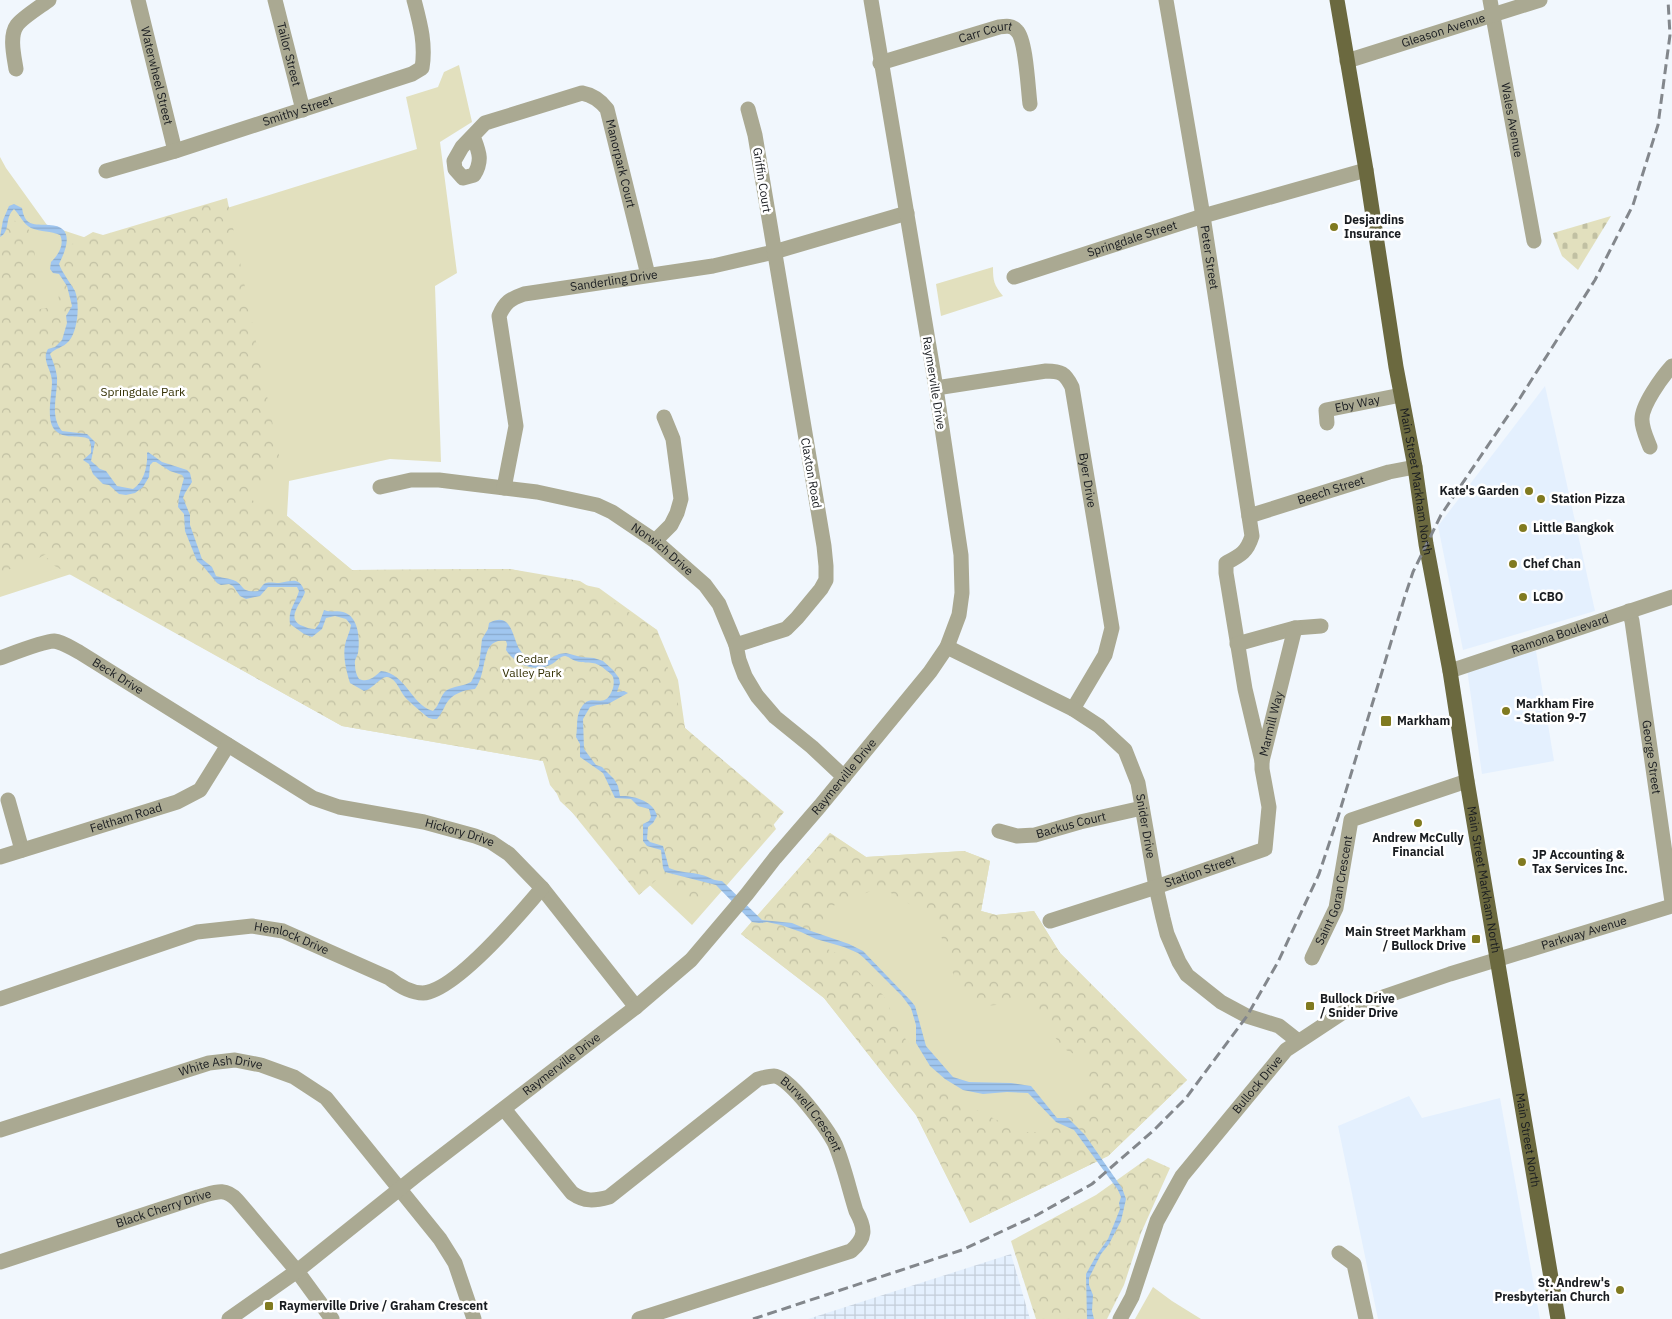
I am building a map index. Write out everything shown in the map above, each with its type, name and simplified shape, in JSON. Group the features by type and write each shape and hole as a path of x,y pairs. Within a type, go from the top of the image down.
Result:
{"main road":[{"name":"Main Street Markham North","path":"1337,0 1401,395 1450,671 1466,781 1497,961"},
{"name":"Main Street North","path":"1497,961 1558,1319"}],"street":[{"path":"16,68 13,52 13,38 16,25 49,0"},
{"name":"Waterwheel Street","path":"138,0 175,151"},
{"name":"Tailor Street","path":"275,0 303,110"},
{"name":"Smithy Street","path":"106,171 175,151 412,74 422,68 423,58 422,32 414,0"},
{"name":"Raymerville Drive","path":"229,1319 297,1271 400,1191 417,1175 636,1007 691,960 930,672 947,647 959,615 963,575 962,555 871,0"},
{"name":"Peter Street","path":"1166,0 1249,516"},
{"name":"Gleason Avenue","path":"1347,62 1491,7 1540,0"},
{"name":"Wales Avenue","path":"1491,7 1534,241"},
{"name":"Carr Court","path":"880,63 999,27 1008,26 1016,29 1020,35 1030,104"},
{"name":"Manorpark Court","path":"473,136 486,123 570,96 582,93 592,94 607,109 648,275"},
{"name":"Griffin Court","path":"748,109 755,135 774,252"},
{"name":"Springdale Street","path":"1014,277 1202,216 1366,170"},
{"name":"Sanderling Drive","path":"504,488 516,426 498,316 503,305 510,299 524,294 713,266 774,252 907,213"},
{"name":"Claxton Road","path":"736,644 786,628 815,596 826,580 824,546 774,252"},
{"path":"1650,447 1642,420 1643,409 1672,366"},
{"name":"Byer Drive","path":"936,388 1046,370 1057,371 1066,376 1072,386 1112,628 1105,655 1073,709"},
{"name":"Eby Way","path":"1327,423 1326,410 1401,395"},
{"path":"655,541 671,525 681,499 672,439 664,417"},
{"name":"Beech Street","path":"1249,516 1389,472 1414,467"},
{"name":"Norwich Drive","path":"380,487 411,480 439,480 537,492 597,505 612,512 655,541 705,585 719,604 736,644 745,676 757,696 775,717 812,747 844,777"},
{"name":"Marmill Way","path":"1249,516 1252,536 1244,553 1226,564 1227,587 1245,689 1262,761"},
{"name":"Ramona Boulevard","path":"1450,671 1672,596"},
{"name":"George Street","path":"1629,611 1632,621 1672,902"},
{"path":"1237,644 1294,628 1321,626"},
{"name":"Marmill Way","path":"1262,761 1294,628"},
{"name":"Beck Drive","path":"0,658 44,642 59,642 79,652 228,745"},
{"name":"Snider Drive","path":"947,647 1073,709 1099,726 1125,750 1138,783 1156,887 1167,934 1179,962 1187,975 1221,1002 1247,1016 1279,1026 1298,1041"},
{"name":"Feltham Road","path":"0,857 191,796 200,790 228,745"},
{"name":"Hickory Drive","path":"228,745 301,792 326,803 424,822 491,842 509,854 542,888 636,1007"},
{"name":"Station Street","path":"1050,921 1265,849 1269,808 1262,761"},
{"name":"Saint Goran Crescent","path":"1312,958 1336,908 1351,820 1466,781"},
{"path":"8,800 22,850"},
{"name":"Backus Court","path":"999,831 1018,836 1035,835 1080,822 1142,808"},
{"name":"Hemlock Drive","path":"0,999 198,932 252,926 283,931 389,978 399,986 410,991 424,993 449,981 476,960 542,888"},
{"name":"Parkway Avenue","path":"1497,961 1672,906"},
{"name":"Bullock Drive","path":"1120,1319 1132,1297 1157,1220 1182,1176 1286,1050 1334,1018 1360,1006 1414,986 1497,961"},
{"name":"White Ash Drive","path":"0,1130 209,1063 235,1060 249,1062 294,1077 326,1098 400,1191"},
{"name":"Burwell Crescent","path":"504,1109 562,1183 581,1199 595,1201 609,1197 758,1079 774,1076 786,1082 804,1101 830,1137 856,1211 861,1219 864,1234 860,1244 851,1252 640,1319"},
{"name":"Black Cherry Drive","path":"0,1262 218,1191 226,1192 237,1200 297,1271 332,1319"},
{"path":"400,1191 424,1217 456,1263 474,1319"},
{"path":"1339,1252 1354,1264 1366,1319"}],"shaded area":[{"path":"1545,386 1595,611 1463,650 1438,526"},
{"path":"1536,651 1554,761 1482,774 1467,669"},
{"path":"1409,1096 1422,1118 1500,1098 1540,1319 1378,1319 1338,1126"},
{"path":"1011,1254 1030,1319 808,1319"}],"green space":[{"name":"Springdale Park","path":"459,65 472,122 440,142 457,273 435,286 441,462 390,459 289,481 287,516 352,570 510,569 599,588 657,630 678,680 685,728 756,791 776,829 692,925 560,801 543,761 342,726 71,574 0,597 0,157 47,225 108,245 417,149 406,97 438,87 444,72"},
{"name":"Cedar Valley Park","path":"227,198 281,465 257,490 243,496 287,516 352,570 510,569 580,581 657,630 685,728 784,812 742,863 724,881 727,883 698,907 662,875 639,895 550,785 543,761 342,726 44,560 70,547 48,553 28,564 0,572 0,219 24,222 33,237 40,309 57,306 67,247 93,232 103,235"},
{"path":"1611,216 1578,270 1562,256 1553,233"},
{"path":"993,267 995,283 1003,296 941,316 936,284"},
{"path":"830,833 866,857 964,851 990,861 981,911 996,915 1034,911 1060,953 1187,1080 1108,1156 970,1223 916,1115 824,998 741,934"},
{"path":"830,833 866,857 964,851 990,861 981,911 996,915 1034,911 1060,953 1187,1080 1108,1156 970,1223 916,1115 824,998 741,934","holes":["881,887 936,920 955,980 985,1006 1028,1002 1064,1049 1086,1060 1087,1091 1043,1132 1020,1132 952,1097 923,1073 883,995 842,956 813,942 830,907"]},
{"path":"1148,1158 1170,1168 1141,1233 1124,1285 1107,1319 1036,1319 1011,1241 1096,1195"},
{"path":"1153,1287 1172,1301 1201,1319 1135,1319"}],"water":[{"path":"14,204 22,208 25,219 31,223 57,226 63,229 66,234 66,245 59,264 77,296 77,317 69,341 50,354 57,377 55,412 58,425 62,431 87,434 95,442 91,461 100,469 106,471 117,486 133,489 140,482 144,473 148,452 162,462 187,470 190,473 192,482 183,498 190,515 190,525 202,559 212,567 216,576 233,580 248,591 258,591 266,583 298,582 305,592 294,615 298,623 307,628 315,629 324,610 341,611 348,614 357,629 359,642 355,663 359,679 368,680 381,671 390,673 403,683 419,702 433,711 447,690 471,682 479,666 482,639 489,623 497,620 507,623 517,645 528,659 545,661 559,654 566,653 603,661 619,678 620,683 617,692 624,691 628,693 608,704 590,707 583,719 584,749 596,765 602,767 614,779 620,796 642,800 652,806 657,816 648,827 647,839 650,842 663,846 669,868 722,881 762,920 792,923 863,951 915,1006 926,1046 953,1077 969,1082 1011,1083 1031,1086 1057,1118 1068,1118 1085,1135 1122,1188 1126,1199 1121,1221 1089,1278 1089,1285 1093,1295 1092,1311 1094,1319 1087,1319 1086,1274 1108,1239 1120,1209 1121,1197 1118,1190 1074,1130 1056,1122 1028,1093 983,1094 963,1090 945,1079 930,1066 916,1043 916,1025 911,1008 902,996 858,953 781,925 767,922 752,922 716,885 665,872 661,850 647,846 643,841 643,824 649,821 651,817 649,809 638,806 631,799 615,798 603,773 580,757 580,744 576,737 580,709 591,700 606,699 613,688 613,677 603,667 576,661 565,656 546,667 532,668 520,663 510,655 506,650 506,641 497,641 488,650 479,682 475,689 455,695 448,701 437,719 429,718 407,699 390,678 382,678 371,688 364,691 350,683 344,651 351,625 346,619 335,616 326,618 322,629 312,637 290,624 291,611 299,591 297,587 268,587 260,596 246,599 240,596 233,586 217,583 197,561 185,531 184,514 178,507 184,478 182,475 153,462 150,465 149,477 143,487 135,493 126,495 119,494 109,485 103,484 93,474 89,464 83,460 91,453 89,439 60,434 53,427 50,415 52,382 46,361 46,353 48,349 55,347 62,340 67,323 66,316 72,306 67,286 59,274 53,273 50,269 51,262 60,250 62,242 60,235 31,228 14,209 9,216 5,231 0,237 3,220 9,206"}],"railway":[{"path":"753,1319 962,1250 1037,1215 1092,1184 1153,1131 1186,1098 1247,1016 1278,962 1319,874 1413,572 1441,515 1520,398 1595,280 1633,205 1658,125 1670,35 1668,0"}],"place":[{"name":"Desjardins Insurance","path":"1334,227"},
{"name":"Kate's Garden","path":"1529,491"},
{"name":"Station Pizza","path":"1541,499"},
{"name":"Little Bangkok","path":"1523,528"},
{"name":"Chef Chan","path":"1513,564"},
{"name":"LCBO","path":"1523,597"},
{"name":"Markham Fire - Station 9-7","path":"1506,711"},
{"name":"Markham","path":"1386,721"},
{"name":"Andrew McCully Financial","path":"1418,823"},
{"name":"JP Accounting & Tax Services Inc.","path":"1522,862"},
{"name":"Main Street Markham / Bullock Drive","path":"1476,939"},
{"name":"Bullock Drive / Snider Drive","path":"1310,1006"},
{"name":"St. Andrew's Presbyterian Church","path":"1620,1290"},
{"name":"Raymerville Drive / Graham Crescent","path":"269,1306"}]}
